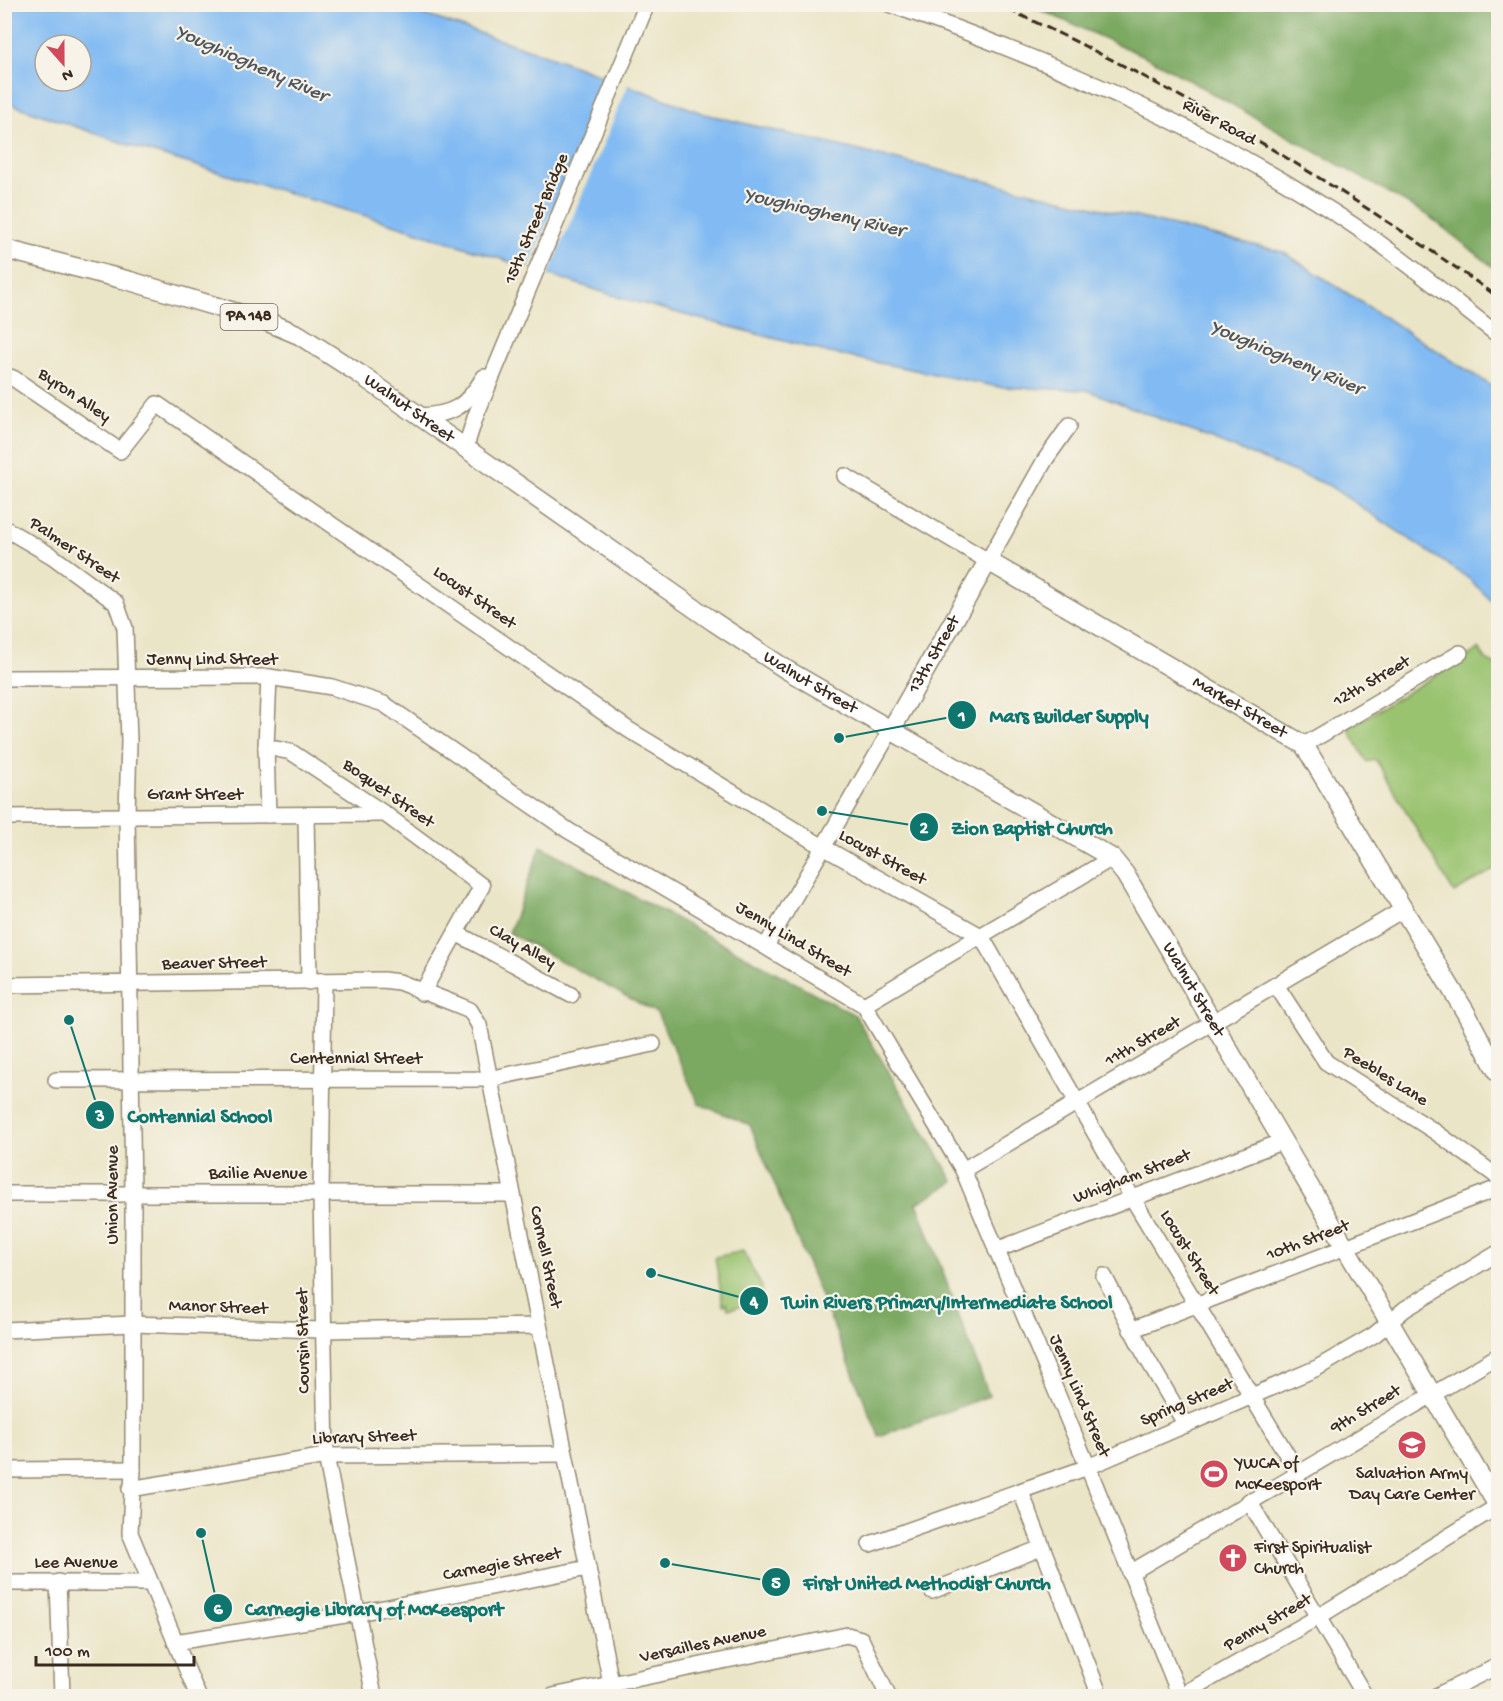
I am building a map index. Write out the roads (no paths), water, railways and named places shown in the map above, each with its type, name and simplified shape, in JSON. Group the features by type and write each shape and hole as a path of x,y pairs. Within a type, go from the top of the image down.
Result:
{"main road":[{"name":"Walnut Street","path":"4,249 108,275 268,322 299,335 787,670 1112,858 1125,874 1281,1142 1498,1506"},
{"name":"13th Street","path":"891,730 988,561"},
{"name":"Market Street","path":"988,561 1304,745 1466,1013 1498,1073"}],"street":[{"name":"15th Street Bridge","path":"465,449 476,401 511,330 647,4"},
{"name":"River Road","path":"889,4 980,36 1107,89 1195,131 1362,231 1498,335"},
{"name":"Byron Alley","path":"4,375 14,378 120,451 157,404"},
{"path":"418,416 442,414 476,401"},
{"name":"Locust Street","path":"157,404 629,730 823,847 981,936 1133,1199 1298,1473"},
{"name":"13th Street","path":"988,561 1045,460 1069,426"},
{"name":"Market Street","path":"845,476 988,561"},
{"name":"Palmer Street","path":"4,528 52,556 116,603 125,628 127,679"},
{"name":"12th Street","path":"1304,745 1460,653"},
{"path":"268,815 266,747 269,677"},
{"name":"Jenny Lind Street","path":"4,678 269,677 332,687 384,704 569,831 864,1005 963,1170 1088,1467 1180,1696"},
{"name":"Union Avenue","path":"127,679 133,1194 133,1469 130,1489 130,1533 198,1696"},
{"name":"13th Street","path":"766,946 891,730"},
{"name":"Boquet Street","path":"266,747 291,752 385,814 482,886 456,933"},
{"name":"Grant Street","path":"4,817 127,814 385,814"},
{"name":"Coursin Street","path":"306,815 322,1078 322,1330 326,1456 374,1696"},
{"path":"864,1005 1112,858"},
{"name":"11th Street","path":"963,1170 1404,909"},
{"path":"422,993 456,933"},
{"name":"Clay Alley","path":"456,933 571,995"},
{"name":"Beaver Street","path":"4,985 399,982 422,993"},
{"name":"Peebles Lane","path":"1276,984 1326,1062 1434,1131 1498,1177"},
{"name":"Cornell Street","path":"422,993 470,1010 479,1025 611,1683"},
{"name":"Centennial Street","path":"56,1080 489,1078 653,1044"},
{"name":"Whigham Street","path":"996,1250 1281,1142"},
{"name":"10th Street","path":"1131,1330 1498,1188"},
{"name":"Bailie Avenue","path":"4,1194 512,1194"},
{"name":"Spring Street","path":"870,1544 1088,1467 1317,1368 1389,1323 1405,1309 1498,1253"},
{"path":"1104,1276 1131,1330 1186,1425"},
{"name":"Manor Street","path":"4,1330 132,1324 322,1330 539,1326"},
{"name":"9th Street","path":"1130,1573 1498,1356"},
{"name":"Library Street","path":"130,1489 326,1456 564,1454"},
{"path":"4,1470 133,1469"},
{"path":"1021,1492 1100,1696"},
{"path":"1249,1502 1365,1696"},
{"name":"Penny Street","path":"1180,1696 1318,1617 1498,1506"},
{"path":"932,1591 1041,1548"},
{"name":"Carnegie Street","path":"175,1642 358,1613 588,1568"},
{"path":"58,1582 62,1696"},
{"name":"Lee Avenue","path":"4,1583 149,1582"},
{"name":"Versailles Avenue","path":"554,1696 847,1635 861,1638 888,1696"},
{"path":"1436,1696 1496,1671"}],"water":[{"name":"Youghiogheny River","path":"5,5 395,5 552,57 705,114 1283,252 1498,390 1498,607 1468,578 1328,485 1087,390 999,387 830,353 621,298 403,227 137,148 5,102"}],"railway":[{"path":"996,4 1127,68 1254,138 1378,215 1498,297"}],"place":[{"name":"Mars Builder Supply","path":"839,738"},
{"name":"Zion Baptist Church","path":"822,811"},
{"name":"Contennial School","path":"69,1020"},
{"name":"Twin Rivers Primary/Intermediate School","path":"651,1273"},
{"name":"Salvation Army Day Care Center","path":"1412,1445"},
{"name":"YWCA of McKeesport","path":"1214,1474"},
{"name":"Carnegie Library of McKeesport","path":"201,1533"},
{"name":"First Spiritualist Church","path":"1233,1558"},
{"name":"First United Methodist Church","path":"665,1563"}]}
